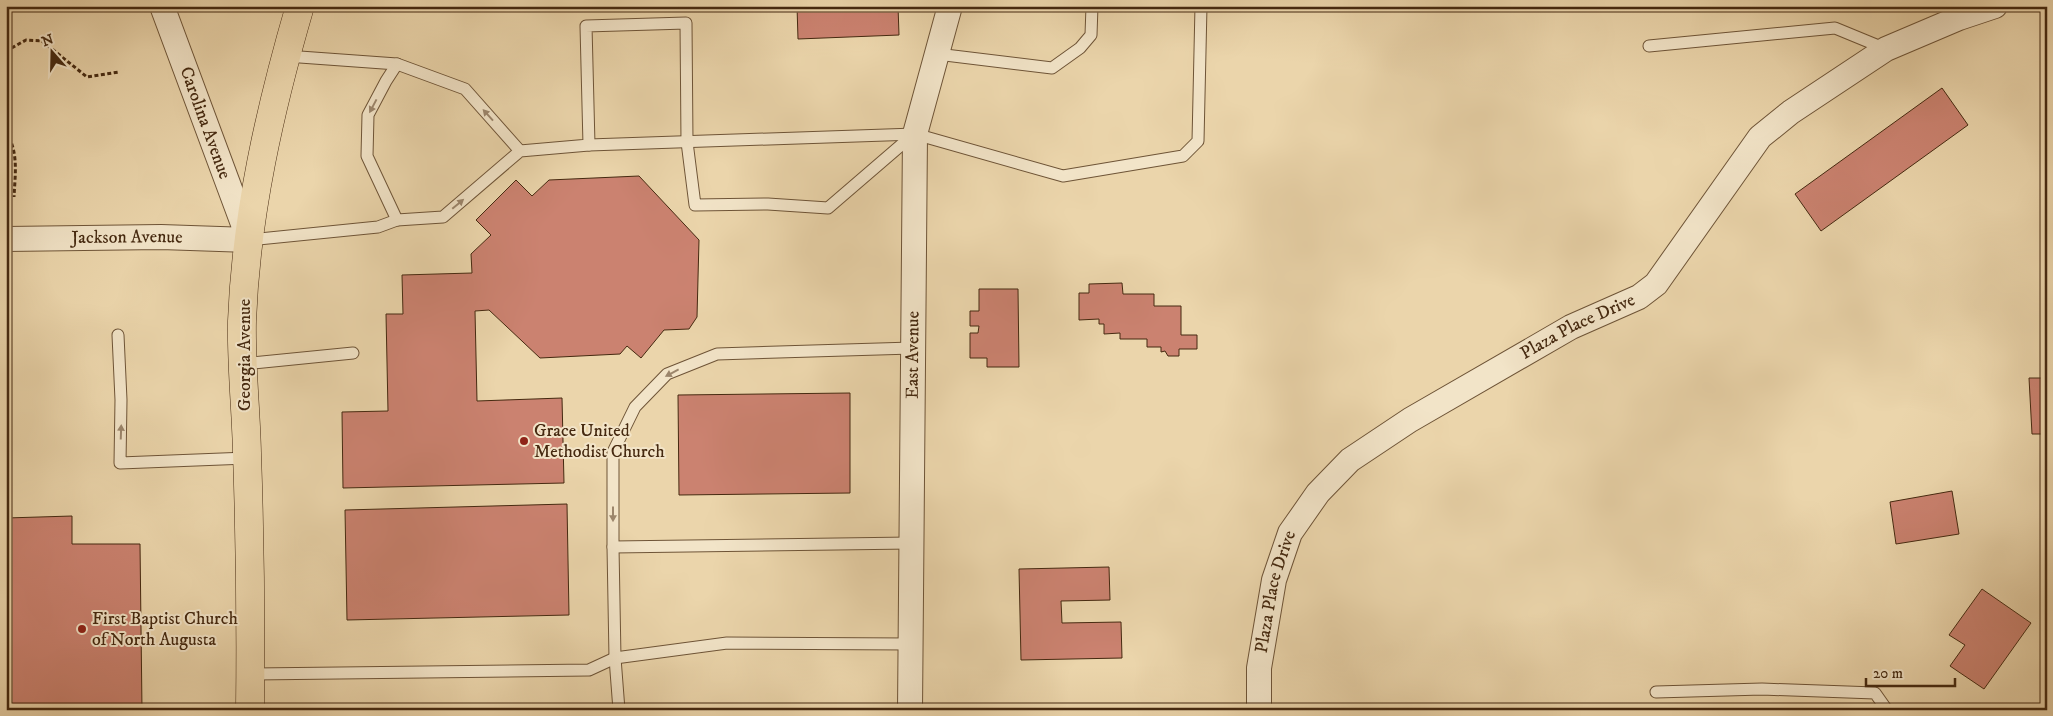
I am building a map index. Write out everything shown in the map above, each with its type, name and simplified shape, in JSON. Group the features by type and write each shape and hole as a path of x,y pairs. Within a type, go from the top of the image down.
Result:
{"main road":[{"name":"Georgia Avenue","path":"250,710 247,458 242,321 249,240 267,132 300,6"}],"street":[{"name":"Carolina Avenue","path":"162,6 249,240"},
{"name":"East Avenue","path":"910,710 915,134 950,6"},
{"name":"Plaza Place Drive","path":"1259,710 1259,668 1274,580 1290,533 1318,493 1350,460 1410,420 1571,327 1639,297 1656,284 1760,137 1791,112 1886,49 1959,18 1995,6"},
{"name":"Jackson Avenue","path":"6,239 161,237 249,240"}],"lane":[{"path":"937,54 1052,68 1080,48 1092,35 1092,6"},
{"path":"249,240 378,227 397,220 443,217 520,151 589,145 915,134 1063,176 1183,156 1198,142 1201,6"},
{"path":"589,145 586,26 639,24 686,23 686,142 695,205 768,204 828,208 915,134"},
{"path":"1648,46 1835,28 1886,49"},
{"path":"286,56 398,64 465,89 520,151"},
{"path":"397,220 367,156 368,115 386,81 398,64"},
{"path":"118,336 121,400 120,463 247,458"},
{"path":"619,710 615,658 613,452 635,407 668,374 717,354 912,348"},
{"path":"243,364 353,353"},
{"path":"613,547 911,544"},
{"path":"250,674 589,670 615,658 727,643 910,644"},
{"path":"1656,692 1762,689 1875,693 1887,710"}],"path":[{"path":"6,50 26,40 42,41 87,77 119,72"},
{"path":"6,132 16,161 14,198"}],"building":[{"path":"797,6 898,6 899,35 798,39"},
{"path":"1942,88 1968,125 1821,231 1795,194"},
{"path":"639,176 699,240 697,317 689,329 664,330 641,358 627,346 620,354 540,358 489,310 475,311 477,401 562,398 564,483 343,488 342,412 388,411 386,314 403,314 402,275 472,273 471,254 491,235 476,220 516,180 532,196 549,180"},
{"path":"1122,283 1123,294 1154,294 1154,306 1181,306 1181,335 1197,335 1197,349 1179,349 1179,356 1168,356 1165,351 1161,352 1161,347 1147,347 1147,339 1120,339 1120,333 1104,334 1104,324 1099,324 1099,319 1079,320 1079,293 1089,293 1089,284"},
{"path":"979,289 1018,289 1019,367 987,367 987,358 970,358 970,333 978,333 979,326 970,326 970,311 979,311"},
{"path":"2029,378 2047,378 2047,434 2032,434"},
{"path":"850,393 850,493 679,495 678,395"},
{"path":"1952,491 1959,534 1896,544 1890,502"},
{"path":"567,504 569,615 347,620 345,510"},
{"path":"72,516 72,544 140,544 142,710 6,710 6,518"},
{"path":"1109,567 1110,600 1061,601 1062,623 1121,622 1122,658 1021,660 1019,569"},
{"path":"1982,589 2031,623 1984,689 1950,666 1965,645 1949,635"}],"place":[{"name":"Grace United Methodist Church","path":"524,441"},
{"name":"First Baptist Church of North Augusta","path":"82,629"}]}
